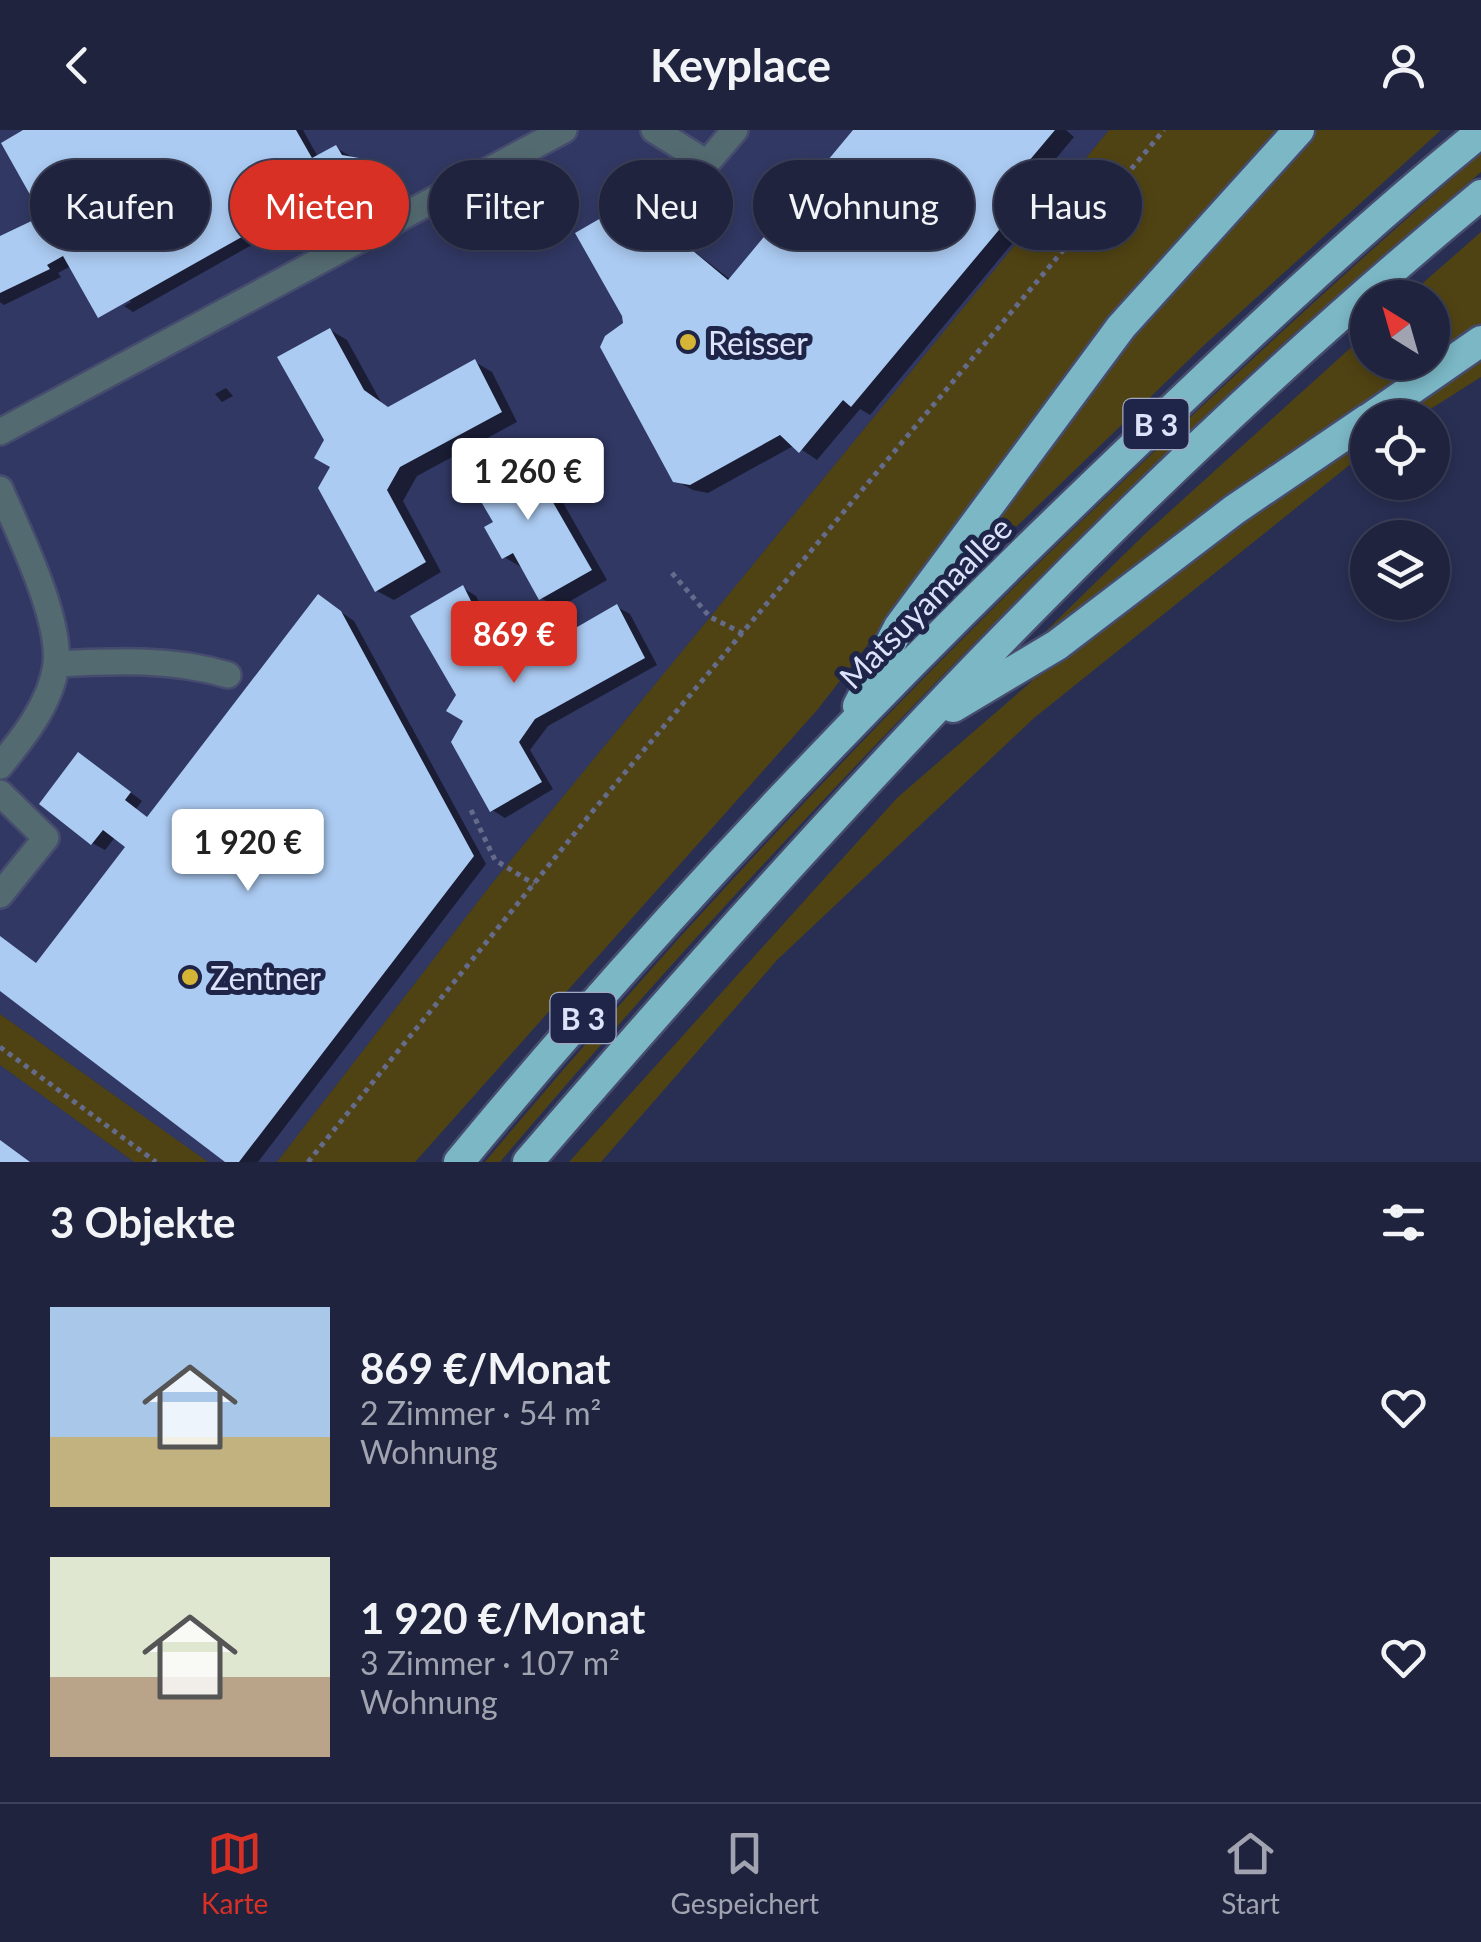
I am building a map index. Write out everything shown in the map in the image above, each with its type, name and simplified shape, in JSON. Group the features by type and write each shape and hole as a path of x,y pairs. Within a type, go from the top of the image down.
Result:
{"highway":[{"path":"845,731 898,628 1121,326 1299,130"},
{"name":"Matsuyamaallee","path":"459,1162 608,989 845,731 1217,366 1481,132"},
{"name":"B 3","path":"528,1162 739,921 1028,612 1244,406 1481,195"},
{"path":"1396,400 1481,342"},
{"path":"916,729 1057,645 1234,510 1350,431"}],"street":[{"path":"0,432 564,130"},
{"path":"654,130 706,163 735,130"},
{"path":"0,489 42,590 56,664 48,693 24,737 0,766"},
{"path":"56,664 132,660 197,666 228,675"},
{"path":"0,793 46,838 0,895"}],"path":[{"path":"308,1162 882,463 1164,130"},
{"path":"672,573 710,617 744,634"},
{"path":"470,810 495,860 534,884"},
{"path":"0,1047 156,1162"}],"shaded area":[{"path":"0,130 1109,130 1084,160 994,160 994,250 1011,250 493,882 277,1162 208,1162 0,1014"},
{"path":"1109,130 1441,130 1201,348 954,587 890,616 818,709 415,1162 277,1162 493,882 1011,250 1142,250 1142,160 1084,160"},
{"path":"1481,153 1481,172 1355,280 1350,280 1350,285 1252,371 941,677 760,867 500,1162 485,1162 719,895 963,638 1348,271"},
{"path":"1481,232 1481,377 1445,400 1350,400 1350,465 1034,718 777,960 601,1162 569,1162 897,798 1032,681 1046,631 1146,533 1350,348 1350,380 1450,380 1450,280 1426,280"},
{"path":"0,1014 208,1162 134,1162 0,1065"},
{"path":"0,1065 134,1162 0,1162"}],"building":[{"path":"23,130 296,130 312,158 336,145 342,155 360,160 230,160 230,244 98,318 63,256 47,265 50,269 0,293 0,236 30,222 30,250 210,250 210,160 30,160 30,195 1,143"},
{"path":"853,130 1055,130 1030,160 994,160 994,236 851,407 843,400 799,453 780,435 690,485 673,482 600,347 605,336 623,323 622,316 579,240 579,231 599,219 599,250 692,250 728,280 753,250 974,250 974,160 828,160"},
{"path":"330,328 364,390 388,407 475,359 502,412 400,467 387,490 426,562 375,592 318,488 330,467 314,458 324,440 277,357"},
{"path":"520,445 592,570 539,600 513,553 502,559 484,527 493,522 466,476"},
{"path":"463,585 495,649 520,660 617,604 645,658 535,719 519,742 542,782 490,812 451,742 463,721 446,711 456,695 410,616"},
{"path":"318,594 341,611 474,856 239,1162 225,1162 0,991 0,936 36,963 125,847 103,830 91,845 39,804 78,752 131,792 125,800 147,817"},
{"path":"0,1140 30,1162 0,1162"}],"place":[{"name":"Reisser","path":"688,342"},
{"name":"Zentner","path":"190,977"}]}
